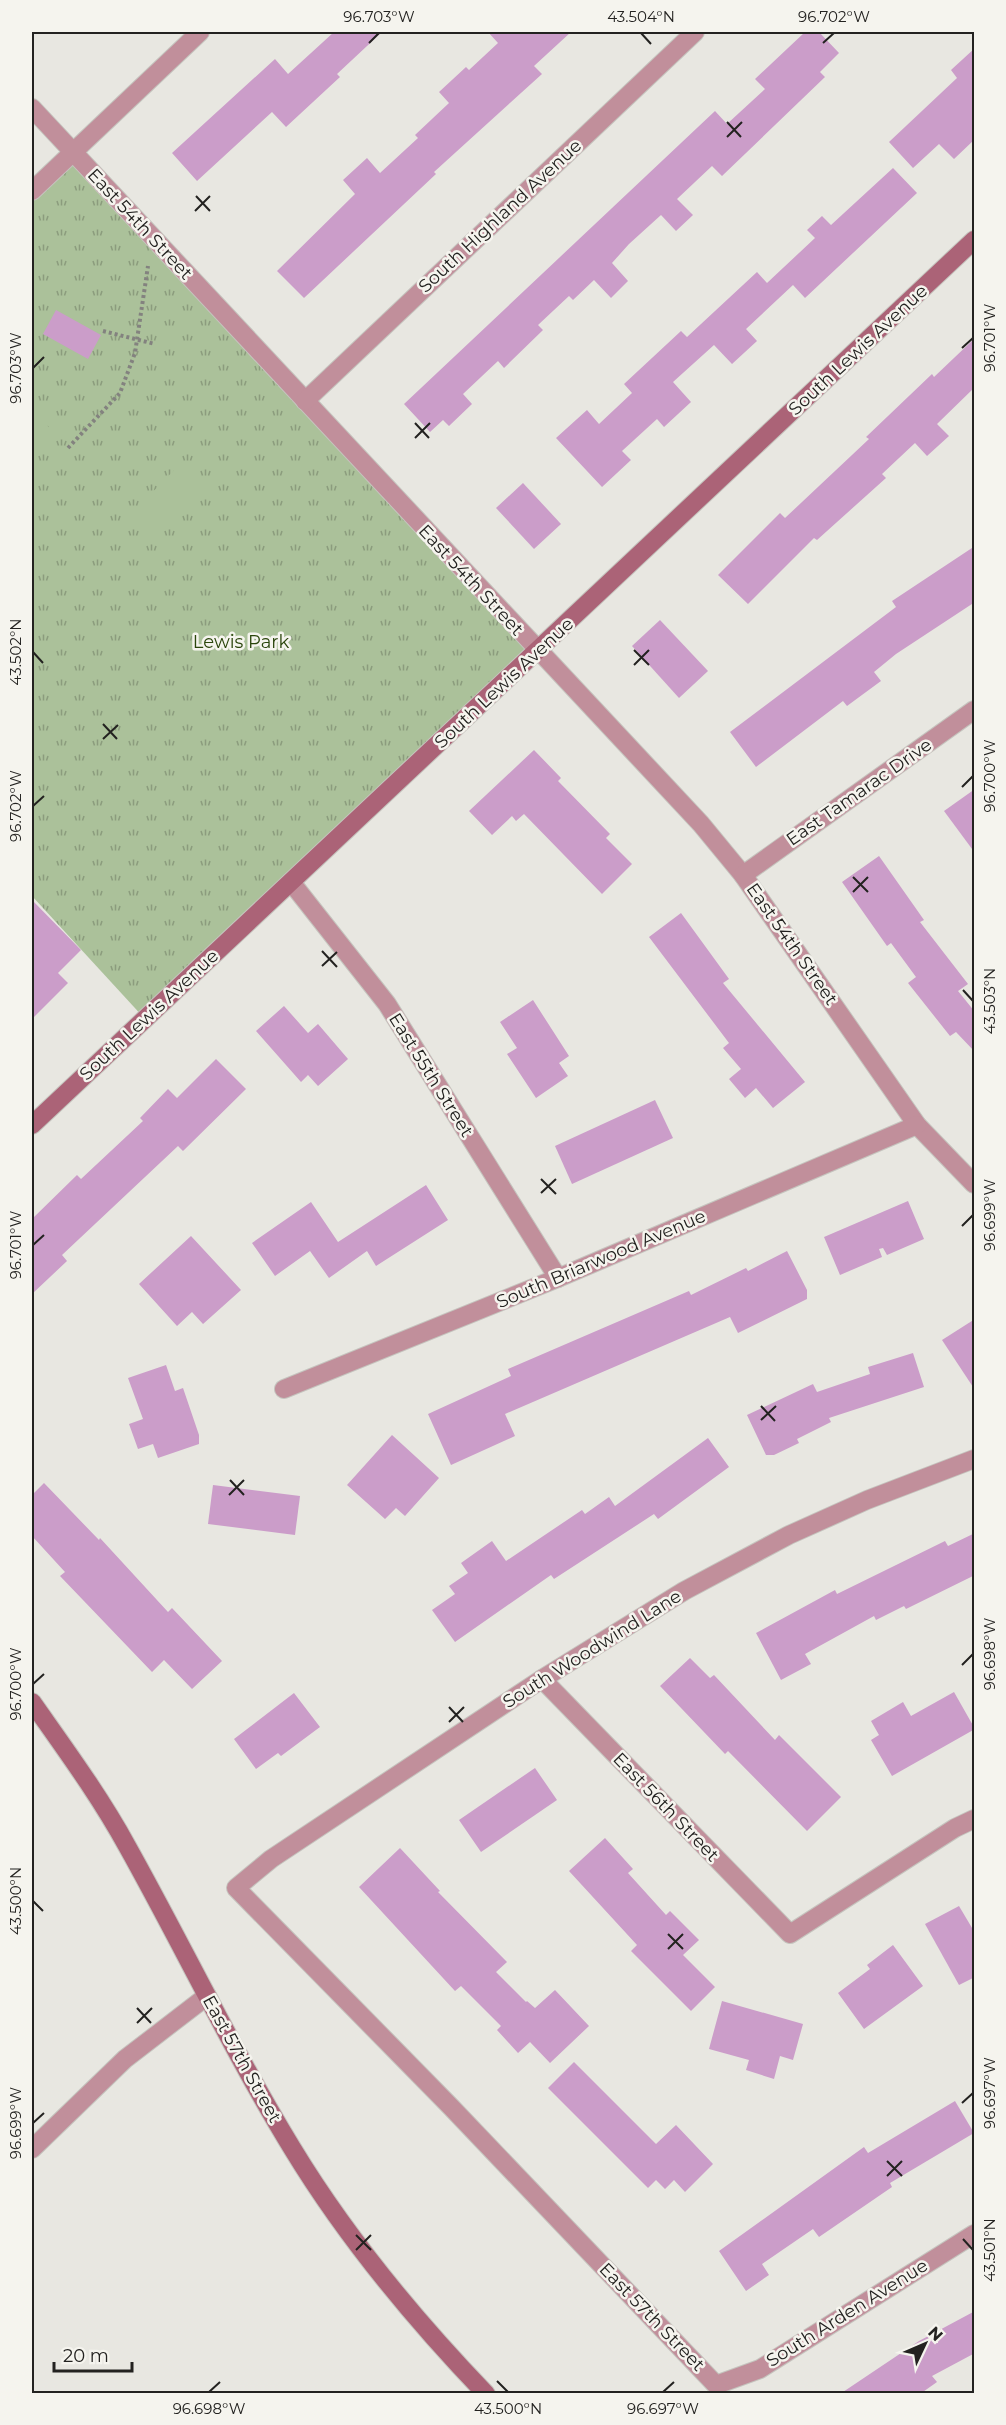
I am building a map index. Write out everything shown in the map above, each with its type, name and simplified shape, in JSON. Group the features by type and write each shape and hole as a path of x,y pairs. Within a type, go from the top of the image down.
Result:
{"street":[{"path":"32,191 200,32"},
{"name":"South Highland Avenue","path":"305,400 695,32"},
{"name":"East 54th Street","path":"32,108 701,824 743,875 917,1125 975,1184"},
{"name":"South Lewis Avenue","path":"32,1125 975,240"},
{"name":"East Tamarac Drive","path":"743,875 975,710"},
{"name":"East 55th Street","path":"291,882 387,1004 558,1278"},
{"name":"South Briarwood Avenue","path":"284,1389 558,1278 917,1125"},
{"name":"South Woodwind Lane","path":"236,1888 271,1858 542,1679 684,1591 789,1535 867,1500 975,1459"},
{"name":"East 56th Street","path":"542,1679 790,1934 955,1828 975,1819"},
{"name":"East 57th Street","path":"32,1702 93,1790 126,1844 263,2100 293,2150 332,2209 420,2321 486,2394"},
{"name":"East 57th Street","path":"236,1888 716,2385"},
{"path":"32,2149 125,2059 207,1996"},
{"name":"South Arden Avenue","path":"716,2385 760,2369 975,2234"}],"path":[{"path":"68,448 120,393 135,353 152,238"},
{"path":"103,331 155,344"}],"green space":[{"name":"Lewis Park","path":"72,152 537,651 145,1019 32,896 32,190"},
{"path":"32,409 57,436 32,460"},
{"path":"183,461 209,486 159,536 134,511"}],"building":[{"path":"334,32 382,32 337,74 340,77 286,127 272,112 197,181 172,153 275,59 288,74"},
{"path":"488,32 571,32 534,66 542,74 434,172 436,174 304,298 277,271 355,194 343,180 367,158 380,173 418,138 415,135 449,103 439,92 466,67 469,70 498,43"},
{"path":"805,32 819,32 839,53 820,72 825,77 722,176 712,166 677,199 693,215 676,231 661,215 629,244 612,263 628,281 611,298 594,280 573,300 569,296 538,325 543,330 504,368 498,361 463,394 472,404 449,426 443,420 430,432 404,404 715,111 727,124 765,89 755,79"},
{"path":"975,48 975,139 954,159 939,144 913,168 889,142 957,78 951,70"},
{"path":"893,168 917,193 805,298 793,285 746,329 757,341 732,364 714,345 673,382 691,402 664,427 657,419 622,451 631,460 602,487 556,438 587,410 599,424 632,393 624,384 681,331 687,337 757,272 767,283 815,238 807,230 822,216 831,225"},
{"path":"56,310 101,335 88,359 43,334"},
{"path":"975,338 975,387 937,424 949,436 927,456 915,443 882,474 886,478 817,540 814,538 748,604 718,575 780,513 785,518 869,439 866,437 932,374 934,377"},
{"path":"523,483 561,524 534,549 496,508"},
{"path":"975,546 975,602 896,654 874,672 881,681 847,706 843,701 756,767 730,732 896,607 892,601"},
{"path":"660,620 708,671 679,698 632,646"},
{"path":"534,750 561,778 558,781 610,834 606,838 632,864 602,894 524,814 516,821 512,816 492,835 469,811"},
{"path":"975,789 975,853 944,811"},
{"path":"879,856 924,920 920,922 968,984 958,991 975,1012 975,1052 956,1032 950,1036 908,983 916,977 891,943 887,946 842,882"},
{"path":"32,900 81,950 58,973 68,983 32,1019"},
{"path":"681,913 729,979 723,983 805,1082 773,1108 756,1088 745,1098 729,1079 741,1069 723,1048 729,1043 649,937"},
{"path":"533,1000 569,1056 559,1063 568,1076 536,1098 507,1054 517,1048 500,1022"},
{"path":"284,1006 308,1033 318,1024 348,1059 318,1086 308,1075 301,1082 256,1031"},
{"path":"216,1059 246,1089 183,1151 178,1146 62,1255 67,1261 32,1294 32,1219 77,1175 81,1179 143,1121 140,1118 168,1089 177,1098"},
{"path":"655,1100 673,1138 572,1184 555,1146"},
{"path":"426,1185 448,1220 376,1266 367,1251 329,1278 310,1251 275,1276 252,1243 311,1202 338,1242"},
{"path":"908,1201 924,1239 887,1255 883,1248 879,1249 882,1257 840,1275 824,1237"},
{"path":"191,1236 241,1290 203,1324 192,1312 177,1326 139,1284"},
{"path":"787,1251 807,1290 807,1299 738,1333 730,1317 505,1414 515,1436 451,1465 428,1414 511,1376 508,1369 689,1291 691,1295 746,1268 748,1271"},
{"path":"975,1319 975,1390 942,1340"},
{"path":"913,1353 924,1387 829,1418 831,1422 797,1439 799,1443 774,1455 766,1455 747,1415 813,1384 817,1392 870,1374 868,1367"},
{"path":"166,1365 175,1391 183,1388 199,1435 199,1444 158,1458 153,1444 138,1449 129,1424 143,1419 128,1378"},
{"path":"392,1435 439,1478 405,1516 396,1508 385,1519 347,1485"},
{"path":"708,1438 729,1467 658,1519 654,1514 554,1579 551,1575 455,1642 432,1610 455,1594 449,1586 468,1573 461,1563 492,1541 506,1561 582,1510 585,1514 609,1497 615,1506"},
{"path":"44,1483 99,1540 100,1538 168,1612 172,1608 222,1661 192,1689 164,1660 152,1672 60,1576 65,1572 32,1536 32,1495"},
{"path":"213,1485 300,1496 295,1535 208,1524"},
{"path":"975,1533 975,1575 906,1609 904,1606 876,1620 874,1616 805,1654 811,1664 781,1680 756,1633 835,1590 837,1594 945,1541 948,1546"},
{"path":"690,1658 710,1678 714,1675 775,1740 779,1735 841,1797 807,1831 728,1751 725,1754 660,1686"},
{"path":"954,1692 975,1729 892,1776 871,1740 879,1735 871,1721 903,1702 911,1716"},
{"path":"294,1693 320,1727 281,1756 278,1753 256,1769 234,1739"},
{"path":"535,1768 557,1800 481,1852 459,1820"},
{"path":"605,1838 633,1869 628,1873 666,1915 670,1911 699,1940 683,1955 715,1987 691,2011 631,1951 637,1945 569,1871"},
{"path":"400,1848 440,1891 438,1892 507,1962 496,1972 526,2002 535,2008 555,1990 589,2026 550,2063 530,2042 518,2053 497,2030 501,2026 461,1986 455,1991 359,1887"},
{"path":"959,1906 975,1933 975,1977 959,1985 925,1924"},
{"path":"893,1945 923,1986 864,2029 838,1993 870,1969 867,1965"},
{"path":"722,2001 803,2024 793,2060 780,2056 774,2079 746,2070 749,2060 709,2049"},
{"path":"574,2062 656,2144 676,2125 713,2164 685,2192 674,2180 665,2189 656,2180 648,2188 548,2088"},
{"path":"955,2101 974,2133 890,2183 892,2187 819,2237 813,2229 762,2264 769,2275 746,2291 719,2251 864,2147 868,2153"},
{"path":"975,2311 975,2353 932,2376 937,2382 920,2394 840,2394 919,2341"}]}
